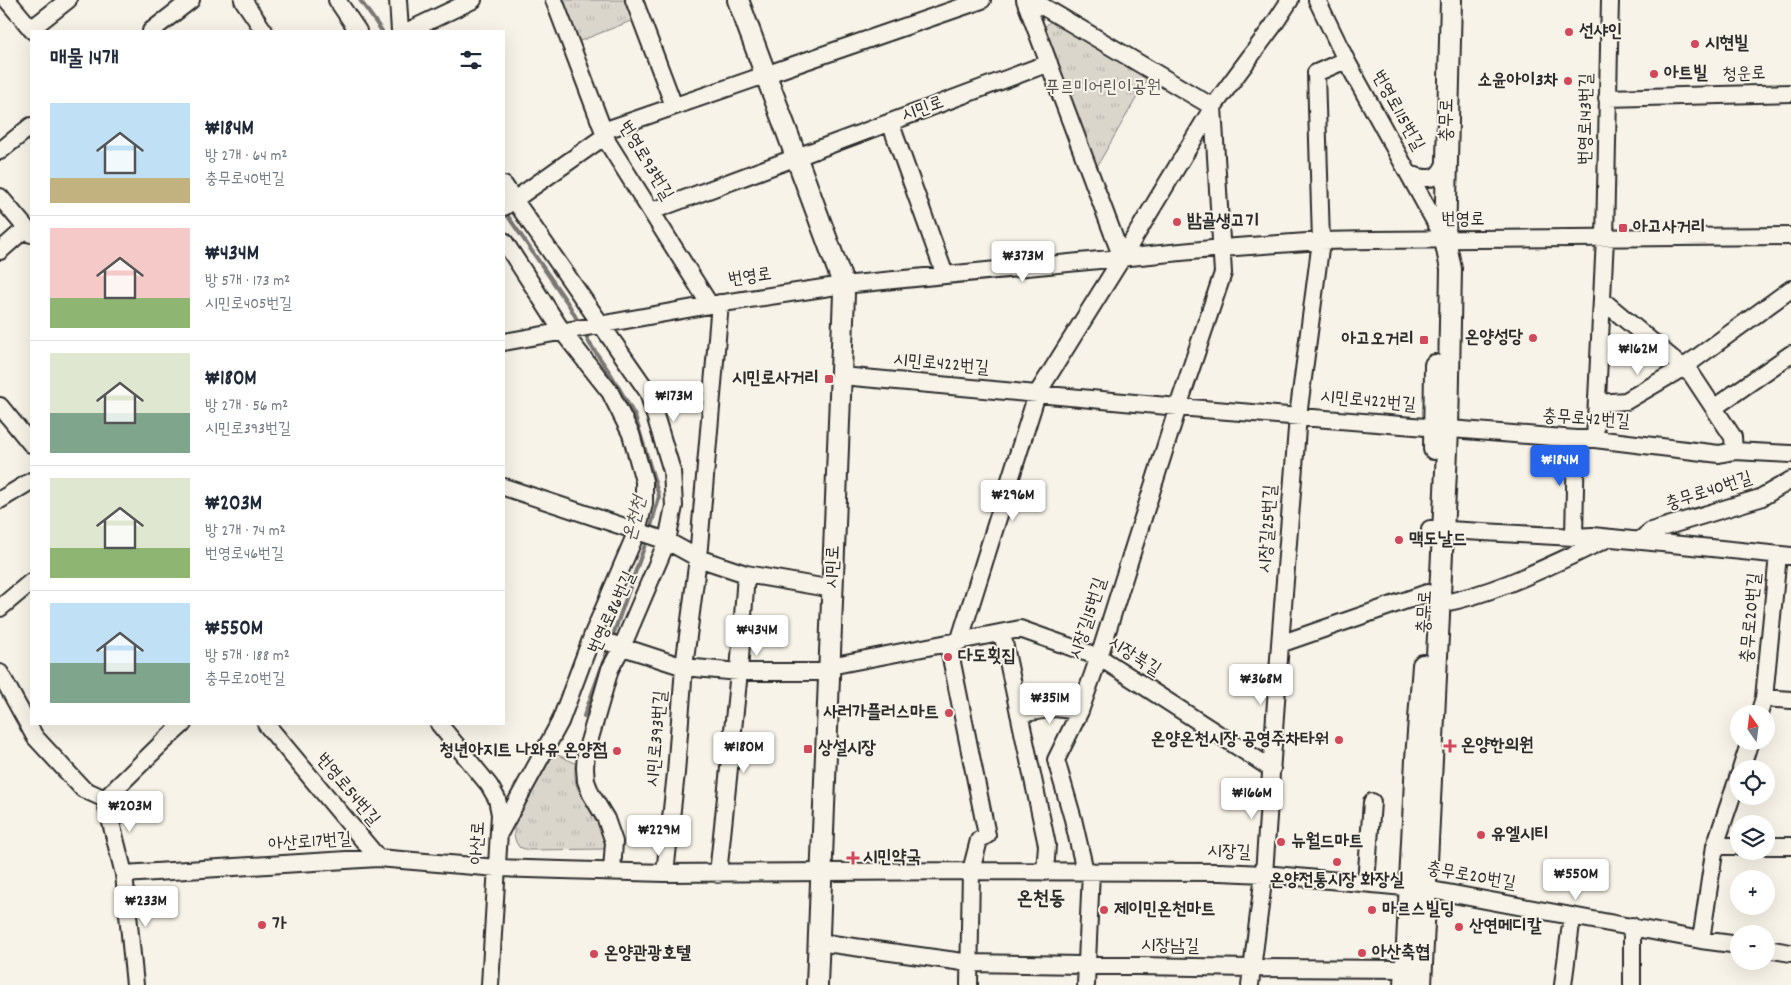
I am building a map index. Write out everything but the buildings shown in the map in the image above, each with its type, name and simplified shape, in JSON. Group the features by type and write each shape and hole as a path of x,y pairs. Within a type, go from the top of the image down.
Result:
{"main road":[{"name":"시민로","path":"738,0 843,285 845,304 816,985"},
{"name":"충무로","path":"1406,977 1418,888 1441,429 1438,269 1446,240 1451,0"},
{"name":"충무로","path":"1421,985 1414,794 1416,758 1433,599"}],"street":[{"path":"7,0 32,30 68,0"},
{"path":"152,30 191,0"},
{"path":"243,0 263,30"},
{"path":"337,0 357,30"},
{"path":"398,0 400,30"},
{"name":"번영로93번길","path":"554,0 608,143 715,304"},
{"path":"634,0 674,106"},
{"path":"509,203 604,134 674,106 982,0"},
{"path":"1026,0 1122,258"},
{"path":"1032,0 1213,107"},
{"path":"969,985 971,871 979,840 987,835 954,642 1036,394 1122,258 1213,107 1290,0"},
{"name":"번영로115번길","path":"1317,0 1346,60 1446,240"},
{"name":"번영로143번길","path":"1605,238 1610,0"},
{"path":"410,30 463,2"},
{"path":"1321,241 1316,73 1346,60"},
{"name":"시민로","path":"796,158 1049,63"},
{"name":"청운로","path":"1607,98 1791,93"},
{"path":"1178,407 1223,273 1213,107"},
{"path":"890,122 945,275"},
{"path":"0,151 30,127"},
{"path":"652,211 796,158"},
{"path":"1409,174 1421,178 1434,178 1443,170 1447,158"},
{"name":"번영로86번길","path":"505,189 509,203 601,324 648,392 672,471 674,506 667,541 622,647 610,669 586,752 584,768 586,781 611,830 614,842 612,871"},
{"path":"0,197 29,231 0,251"},
{"name":"번영로","path":"505,342 715,304 843,285 1222,248 1321,241 1791,236"},
{"path":"1595,439 1605,238"},
{"name":"시민로422번길","path":"1298,416 1321,241"},
{"path":"500,832 560,722 592,637 637,531 644,504 644,481 631,434 610,392 562,331 505,243"},
{"path":"1598,403 1626,401 1684,367 1791,289"},
{"path":"1602,300 1692,375 1733,437 1734,451"},
{"name":"시민로393번길","path":"665,873 676,773 684,668 698,558 715,304"},
{"path":"1714,407 1791,354"},
{"name":"시민로422번길","path":"842,376 1441,429"},
{"path":"0,406 30,443"},
{"name":"시장길15번길","path":"1088,871 1056,760 1080,711 1099,657 1178,407"},
{"name":"시장길25번길","path":"1264,874 1298,416"},
{"name":"충무로42번길","path":"1441,429 1595,439 1719,454 1734,451 1791,454"},
{"path":"1574,537 1576,439"},
{"name":"충무로40번길","path":"1639,541 1651,531 1760,498 1791,480"},
{"path":"0,500 30,483"},
{"path":"505,487 667,541 698,558 746,574 833,589"},
{"path":"1436,530 1574,537 1592,536 1784,556"},
{"name":"충무로","path":"1433,599 1466,599 1506,586 1609,538"},
{"name":"충무로20번길","path":"1762,705 1784,556"},
{"path":"718,874 739,672 746,574"},
{"path":"0,608 30,583"},
{"path":"1280,644 1433,599"},
{"name":"시장북길","path":"592,637 684,668 739,672 830,669 1020,629 1099,657 1272,769"},
{"path":"1002,633 1047,845 1045,872"},
{"path":"0,673 35,738 83,789 105,799"},
{"path":"1767,705 1791,700"},
{"path":"1019,714 1055,708 1080,711"},
{"path":"105,799 182,725"},
{"name":"번영로54번길","path":"267,725 378,858"},
{"name":"아산로","path":"440,725 490,784 497,798 500,814 500,832 490,985"},
{"path":"490,784 502,791 514,791 524,787"},
{"path":"105,799 124,874 136,985"},
{"path":"1366,883 1372,802"},
{"path":"1701,940 1715,846 1730,802"},
{"path":"1715,846 1730,846"},
{"path":"1775,846 1791,846"},
{"name":"아산로17번길","path":"124,874 378,858 497,868"},
{"path":"497,868 718,874 821,872"},
{"path":"1086,985 1088,871"},
{"name":"시장길","path":"821,872 1220,872 1264,874 1418,888"},
{"path":"1250,985 1264,874"},
{"name":"충무로20번길","path":"1418,888 1730,944"},
{"path":"1564,985 1572,916"},
{"path":"1632,926 1632,985"},
{"name":"시장남길","path":"818,942 970,963 1251,968 1406,977"},
{"path":"1775,950 1791,953"}],"green space":[{"path":"558,0 628,0 636,19 575,43"},
{"name":"푸르미어린이공원","path":"1053,18 1149,76 1096,168 1044,28"},
{"path":"554,753 575,763 577,788 600,824 607,849 528,850 519,847 516,842 514,825"}],"waterway":[{"name":"온천천","path":"360,0 381,30"},
{"name":"온천천","path":"505,212 569,305 580,325"},
{"name":"온천천","path":"583,331 635,416 659,496 650,530"},
{"name":"온천천","path":"612,638 647,539"},
{"name":"온천천","path":"584,716 609,647"}],"place":[{"name":"선샤인","path":"1569,32"},
{"name":"시현빌","path":"1695,44"},
{"name":"아트빌","path":"1654,74"},
{"name":"소윤아이3차","path":"1568,81"},
{"name":"밤골생고기","path":"1177,222"},
{"name":"아고사거리","path":"1623,228"},
{"name":"온양성당","path":"1533,338"},
{"name":"아고오거리","path":"1424,340"},
{"name":"시민로사거리","path":"829,379"},
{"name":"맥도날드","path":"1399,540"},
{"name":"다도횟집","path":"948,657"},
{"name":"사러가플러스마트","path":"949,713"},
{"name":"온양온천시장 공영주차타워","path":"1339,740"},
{"name":"온양한의원","path":"1450,746"},
{"name":"상설시장","path":"808,749"},
{"name":"청년아지트 나와유 온양점","path":"617,751"},
{"name":"유엘시티","path":"1481,835"},
{"name":"뉴월드마트","path":"1281,842"},
{"name":"시민약국","path":"853,858"},
{"name":"온양전통시장 화장실","path":"1337,862"},
{"name":"제이민온천마트","path":"1104,910"},
{"name":"마르스빌딩","path":"1372,910"},
{"name":"가","path":"262,925"},
{"name":"산연메디칼","path":"1459,927"},
{"name":"아산축협","path":"1362,953"},
{"name":"온양관광호텔","path":"594,954"}],"district":[{"name":"온천동","path":"1041,900"}]}
